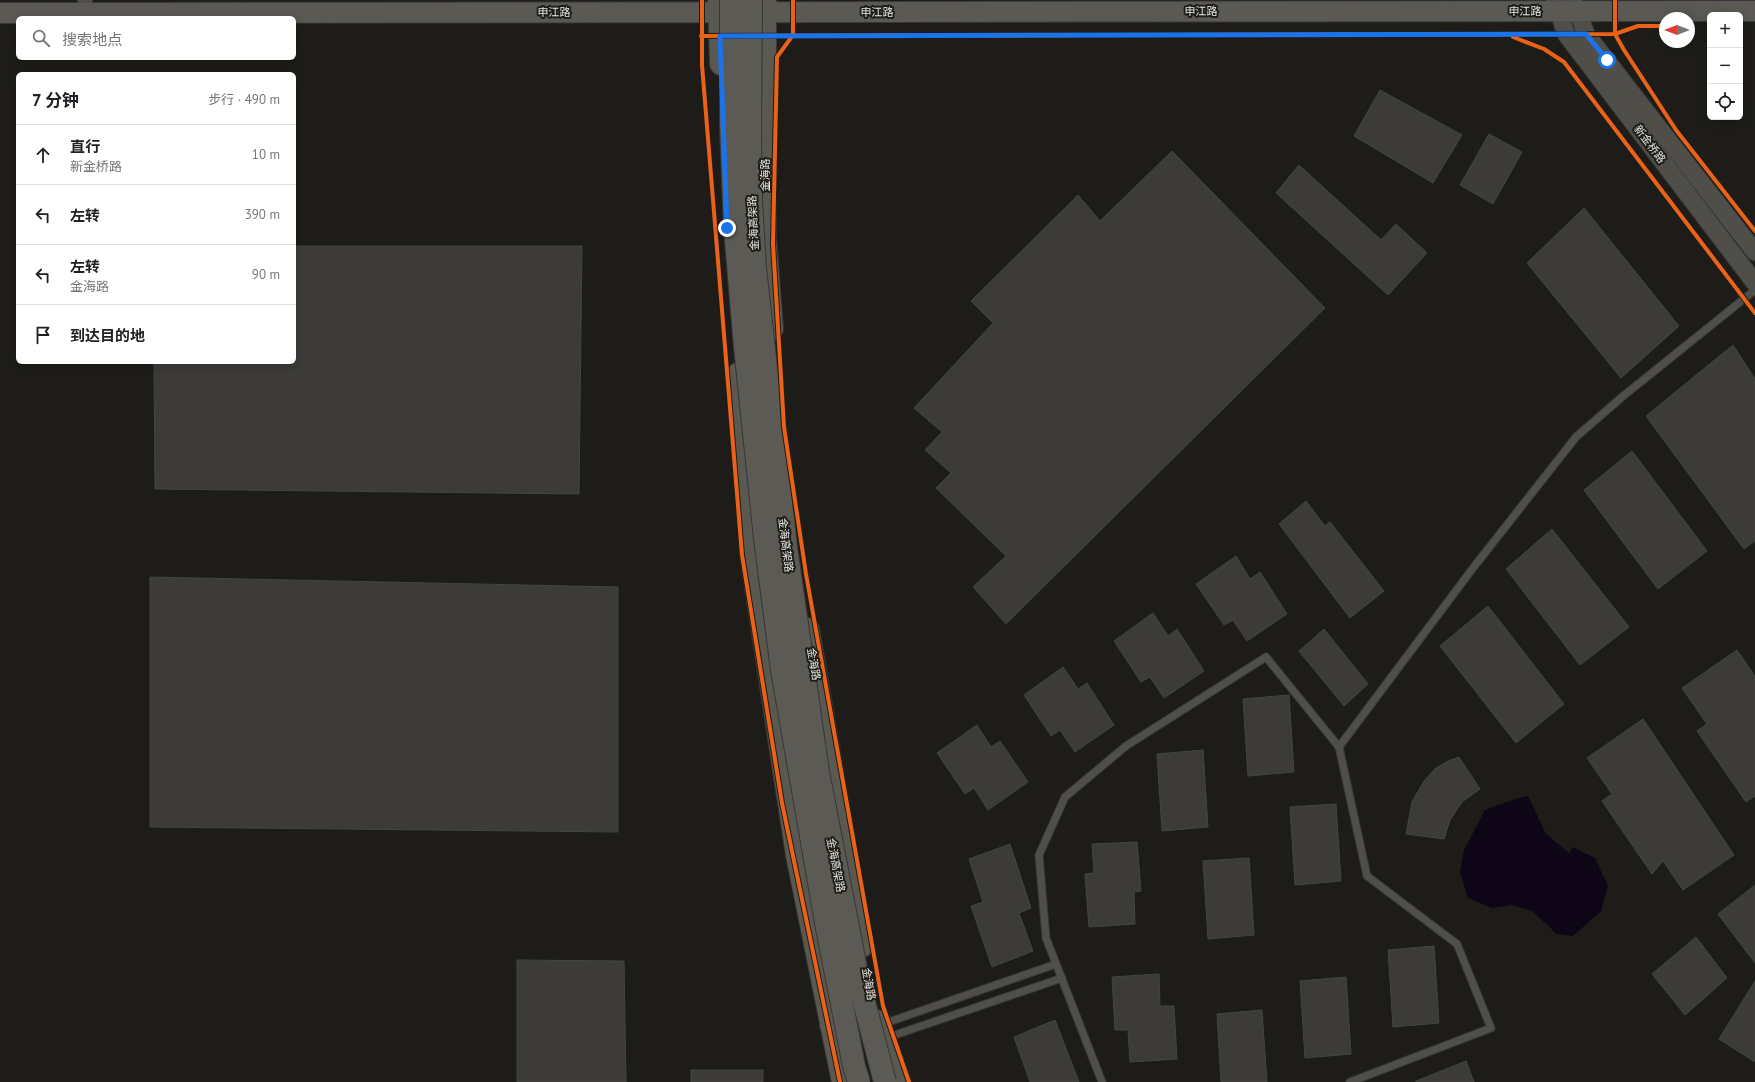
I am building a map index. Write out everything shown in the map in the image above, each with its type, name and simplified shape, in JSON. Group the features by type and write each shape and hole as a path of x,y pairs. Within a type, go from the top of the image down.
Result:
{"highway":[{"name":"金海高架路","path":"723,4 731,128 735,229 744,347 764,531 782,670 827,928 854,1066 859,1082"},
{"name":"金海高架路","path":"760,4 750,148 755,268 786,547 820,780 858,979 885,1082"},
{"path":"831,1024 837,1039 849,1082"}],"main road":[{"name":"申江路","path":"0,13 85,7 723,4 1566,5 1755,11"},
{"path":"723,4 727,228 751,555 797,855 843,1082"},
{"name":"金海路","path":"760,4 765,238 779,427 802,594 872,1001 881,1032 900,1082"}],"street":[{"name":"新金桥路","path":"1566,5 1586,34 1755,252"},
{"name":"新金桥路","path":"1566,5 1566,34 1755,282"}],"lane":[{"path":"1339,747 1472,568 1576,437 1622,397 1755,290"},
{"path":"1102,1082 1046,938 1039,855 1065,797 1126,746 1266,657 1339,747 1368,876 1457,944 1491,1028 1350,1082"},
{"path":"881,1032 1056,964"},
{"path":"881,1032 1062,978"}],"shaded area":[{"path":"1528,796 1546,834 1569,853 1573,847 1595,858 1608,886 1601,911 1573,936 1557,934 1532,911 1512,905 1492,908 1468,898 1460,873 1464,850 1485,810"}],"building":[{"path":"1380,90 1462,135 1433,183 1354,136"},
{"path":"1489,134 1522,152 1493,204 1460,185"},
{"path":"1172,151 1325,308 1006,624 973,587 1006,556 936,488 951,473 925,450 942,432 914,408 993,323 971,301 1078,195 1100,221"},
{"path":"1299,165 1381,240 1396,224 1427,253 1388,295 1276,193"},
{"path":"1584,208 1679,326 1621,378 1527,263"},
{"path":"296,246 582,246 579,494 155,489 154,364 296,364"},
{"path":"1733,345 1755,379 1755,541 1744,549 1646,416"},
{"path":"1632,451 1707,551 1658,589 1584,490"},
{"path":"1306,501 1325,526 1330,522 1384,591 1350,618 1279,524"},
{"path":"1552,529 1629,627 1580,665 1506,569"},
{"path":"1236,556 1250,579 1260,572 1287,614 1247,641 1233,620 1224,625 1196,584"},
{"path":"150,577 618,587 618,832 150,827"},
{"path":"1488,606 1564,704 1516,743 1440,646"},
{"path":"1153,613 1168,636 1177,629 1204,671 1164,698 1150,677 1141,682 1114,641"},
{"path":"1324,629 1368,684 1344,706 1299,651"},
{"path":"1737,650 1755,676 1755,796 1746,802 1697,731 1707,724 1682,688"},
{"path":"1063,667 1078,689 1087,683 1114,725 1075,752 1060,730 1051,736 1024,695"},
{"path":"1289,695 1294,772 1248,776 1243,699"},
{"path":"1643,719 1734,855 1683,890 1663,861 1652,874 1602,801 1612,794 1587,758"},
{"path":"977,725 991,747 1000,741 1028,782 988,810 974,788 965,794 937,753"},
{"path":"1203,750 1208,827 1162,831 1157,754"},
{"path":"1459,757 1480,789 1462,802 1450,820 1444,839 1406,834 1412,802 1424,781 1436,768"},
{"path":"1336,804 1341,881 1295,885 1290,807"},
{"path":"1137,842 1141,891 1134,892 1135,924 1089,927 1085,874 1094,873 1092,844"},
{"path":"1010,844 1031,908 1019,913 1033,951 992,967 971,906 983,902 969,859"},
{"path":"1249,858 1254,935 1208,939 1203,861"},
{"path":"1755,885 1755,963 1718,914"},
{"path":"1696,937 1727,978 1685,1015 1652,974"},
{"path":"1434,946 1439,1023 1393,1027 1388,950"},
{"path":"517,960 624,961 626,1082 517,1082"},
{"path":"1159,974 1160,1006 1174,1006 1177,1059 1130,1062 1128,1030 1115,1030 1112,977"},
{"path":"1346,977 1351,1054 1305,1058 1300,981"},
{"path":"1755,981 1755,1062 1719,1039"},
{"path":"1262,1010 1267,1082 1221,1082 1217,1014"},
{"path":"1055,1020 1079,1082 1030,1082 1014,1037"},
{"path":"1466,1061 1474,1082 1416,1082 1416,1081"},
{"path":"691,1070 763,1070 763,1082 691,1082"}],"cycle path":[{"path":"702,0 702,65 742,555 782,803 840,1082"},
{"path":"793,0 793,35 777,57 773,244 784,427 806,574 883,1006 909,1082"},
{"path":"1615,0 1615,34 1624,50 1676,130 1755,231"},
{"path":"701,36 1615,34 1638,26 1659,26"},
{"path":"1513,37 1544,49 1564,62 1755,313"}],"route":[{"path":"727,228 720,36 1586,34 1607,60"}]}
